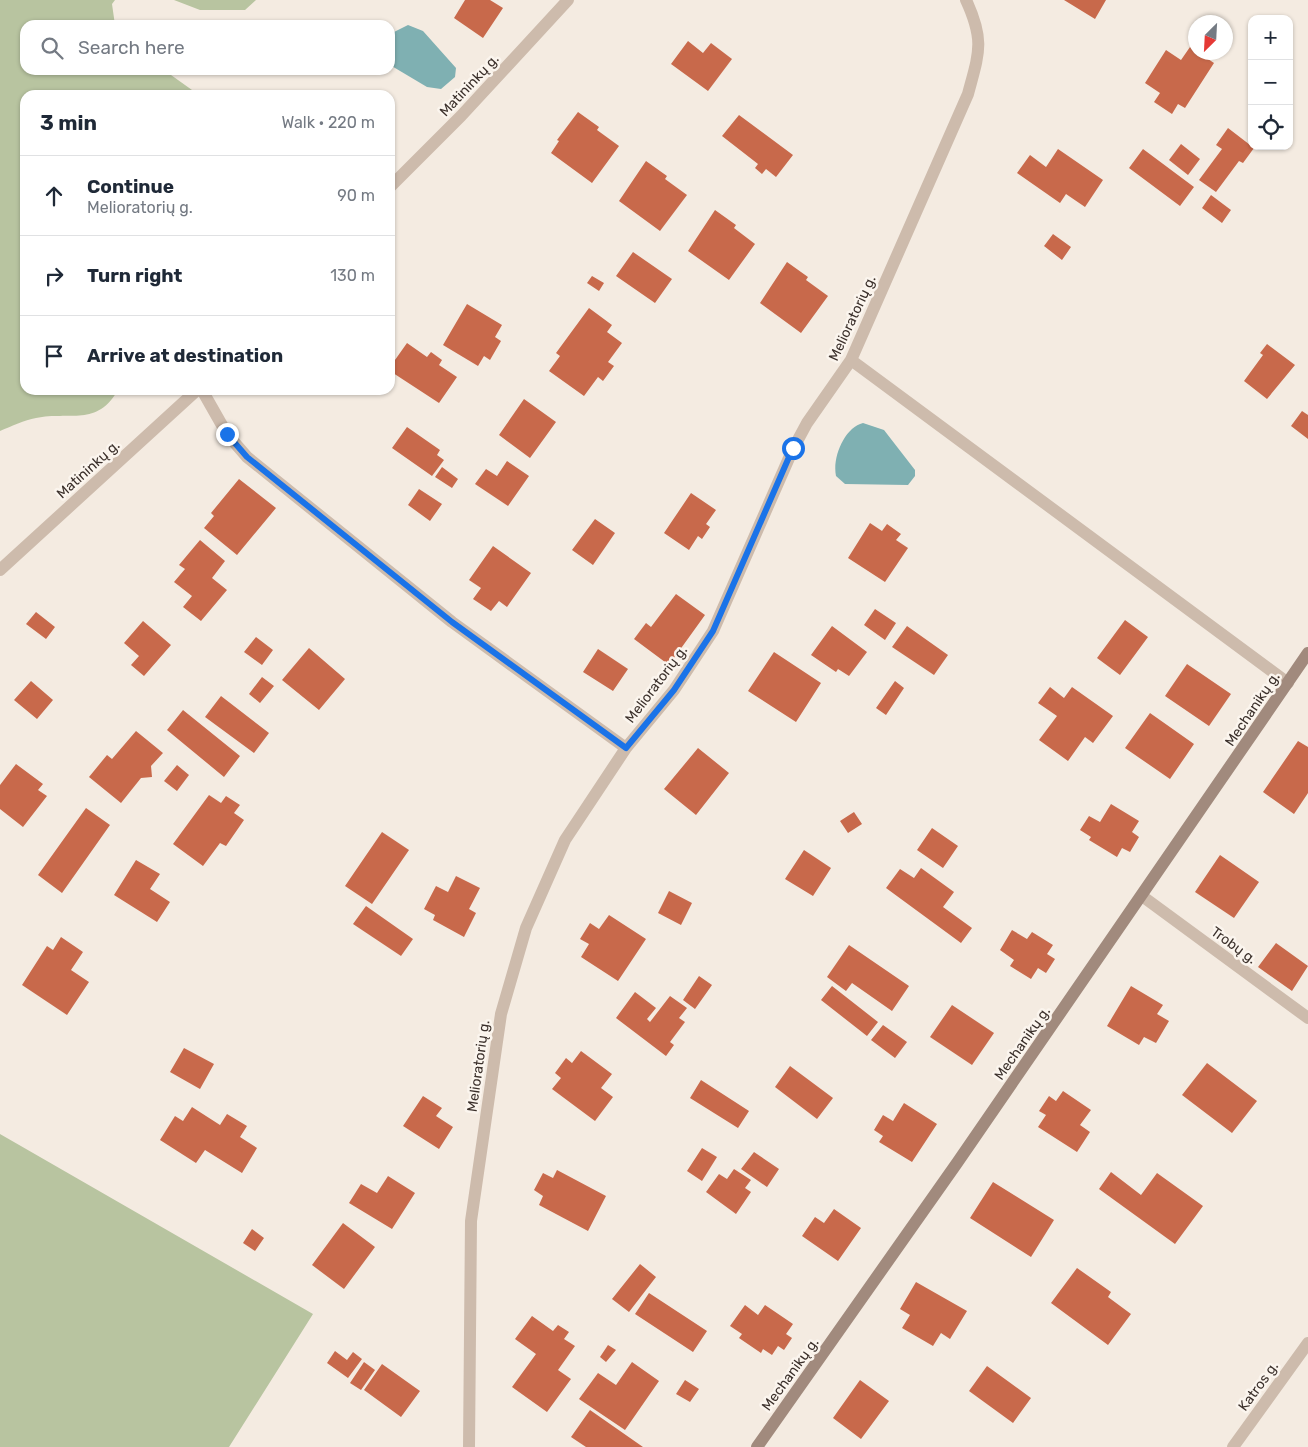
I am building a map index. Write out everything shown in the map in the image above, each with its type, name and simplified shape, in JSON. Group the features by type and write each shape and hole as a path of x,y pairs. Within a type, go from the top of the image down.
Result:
{"main road":[{"name":"Mechanikų g.","path":"757,1447 1142,896 1308,653"}],"street":[{"name":"Matininkų g.","path":"395,182 461,116 568,0"},
{"name":"Melioratorių g.","path":"469,1447 471,1221 501,1014 526,928 565,840 626,748 674,690 713,631 793,448 807,424 851,360 968,94 980,48 975,19 966,0"},
{"path":"851,360 1288,683"},
{"name":"Matininkų g.","path":"0,570 192,395"},
{"path":"205,395 227,434 247,457 452,622 626,748"},
{"name":"Trobų g.","path":"1142,896 1308,1018"},
{"name":"Katros g.","path":"1233,1447 1308,1343"}],"green space":[{"path":"0,0 115,0 112,4 114,20 20,20 20,75 171,75 192,90 20,90 20,395 115,395 110,402 92,413 36,418 0,431"},
{"path":"174,0 256,0 245,10 200,10"},
{"path":"0,1134 313,1314 229,1447 0,1447"}],"water":[{"path":"408,25 423,31 456,68 455,77 441,89 427,87 395,68 395,32"},
{"path":"863,423 884,430 915,470 915,476 908,485 845,484 836,476 836,460 841,444 851,430"}],"building":[{"path":"465,0 490,0 503,8 483,38 454,18"},
{"path":"1064,0 1106,0 1095,19"},
{"path":"688,41 703,53 711,43 732,59 708,91 671,64"},
{"path":"1166,50 1181,60 1188,50 1188,60 1210,60 1214,63 1185,108 1178,104 1172,114 1154,102 1160,93 1145,83"},
{"path":"578,112 599,127 597,130 619,146 592,183 551,153 559,141 557,140"},
{"path":"739,115 793,155 776,177 766,169 762,174 755,168 758,164 722,136"},
{"path":"1228,128 1248,143 1248,150 1253,150 1243,163 1239,161 1216,192 1199,180 1222,149 1216,145"},
{"path":"1181,144 1200,159 1188,175 1169,160"},
{"path":"1058,149 1103,180 1085,207 1066,194 1060,203 1017,173 1030,155 1046,167"},
{"path":"1143,149 1194,187 1180,206 1129,168"},
{"path":"646,161 667,176 665,179 687,195 660,231 619,201"},
{"path":"1211,195 1231,210 1222,223 1202,208"},
{"path":"715,210 736,225 734,228 755,244 729,280 688,251"},
{"path":"1053,234 1071,247 1062,260 1044,246"},
{"path":"633,252 672,279 655,303 616,276"},
{"path":"787,262 808,277 806,280 828,296 801,333 760,303"},
{"path":"592,276 604,283 599,291 587,283"},
{"path":"467,304 502,325 495,337 501,341 490,360 484,356 478,366 443,345"},
{"path":"589,308 612,325 607,332 622,343 608,362 614,366 603,381 598,377 584,396 549,371 560,356 556,353"},
{"path":"407,343 427,357 431,352 442,360 439,365 457,377 439,403 395,374 395,360"},
{"path":"1267,344 1295,365 1267,399 1244,381 1263,355 1260,353"},
{"path":"524,399 556,422 530,458 499,435"},
{"path":"1302,411 1308,415 1308,439 1291,426"},
{"path":"407,427 440,450 437,455 444,460 432,476 392,448"},
{"path":"507,461 529,476 508,506 475,484 486,469 497,476"},
{"path":"442,467 458,479 452,488 435,477"},
{"path":"239,479 276,508 237,555 204,528 214,516 211,513"},
{"path":"419,489 442,504 430,521 408,505"},
{"path":"691,493 716,510 706,524 710,527 702,539 698,536 689,550 664,533"},
{"path":"595,519 615,533 593,565 572,550"},
{"path":"870,523 882,531 887,524 901,534 896,540 908,548 885,582 848,558"},
{"path":"200,540 225,561 212,578 227,590 201,621 183,607 192,596 174,582 185,569 179,565"},
{"path":"493,546 531,573 507,607 499,601 491,611 473,599 481,588 469,580"},
{"path":"676,594 705,615 669,665 634,639 646,623 651,627"},
{"path":"875,609 896,623 885,640 864,625"},
{"path":"36,612 55,627 46,639 26,624"},
{"path":"1125,620 1148,637 1120,675 1097,658"},
{"path":"143,621 171,645 144,676 131,665 139,656 124,643"},
{"path":"832,626 867,652 849,676 838,669 836,672 811,655"},
{"path":"907,626 948,655 934,675 892,647"},
{"path":"256,637 273,650 262,665 244,652"},
{"path":"309,648 345,679 319,710 282,680"},
{"path":"598,649 628,669 613,691 583,672"},
{"path":"774,652 821,683 796,722 748,691"},
{"path":"1187,664 1231,694 1209,726 1165,696"},
{"path":"262,677 274,686 260,703 249,694"},
{"path":"31,681 53,700 37,719 14,700"},
{"path":"895,681 904,688 886,715 876,708"},
{"path":"1050,687 1064,698 1072,687 1113,716 1093,743 1085,737 1068,761 1039,740 1057,716 1038,703"},
{"path":"221,696 269,733 254,753 205,717"},
{"path":"183,710 240,756 224,777 167,730"},
{"path":"1150,713 1194,744 1170,779 1125,748"},
{"path":"136,731 163,753 151,766 152,777 141,778 121,803 89,777 107,755 112,759"},
{"path":"1298,741 1308,747 1308,793 1294,814 1263,792"},
{"path":"698,748 729,773 696,815 664,789"},
{"path":"16,764 43,784 38,790 47,796 23,827 0,809 0,785"},
{"path":"177,765 189,775 177,791 164,781"},
{"path":"209,795 221,803 226,796 240,805 234,813 244,820 226,846 220,843 203,866 173,844"},
{"path":"1111,804 1139,821 1132,832 1139,837 1130,852 1122,848 1117,857 1089,840 1091,837 1080,830 1089,816 1100,822"},
{"path":"86,808 110,825 62,893 38,875"},
{"path":"854,812 862,824 848,833 840,821"},
{"path":"932,828 958,846 943,868 917,850"},
{"path":"382,832 409,850 372,904 345,886"},
{"path":"804,850 831,868 813,896 785,879"},
{"path":"1220,855 1259,882 1234,918 1195,892"},
{"path":"136,860 160,874 150,889 170,902 157,922 114,895"},
{"path":"921,868 954,892 943,907 972,928 961,943 886,888 900,869 914,878"},
{"path":"456,876 480,888 469,909 476,913 464,937 433,920 435,915 424,909 436,886 448,892"},
{"path":"669,891 692,903 681,925 658,913"},
{"path":"366,906 413,939 401,956 353,924"},
{"path":"609,915 646,939 618,981 581,957 589,944 580,939 590,923 599,929"},
{"path":"1012,930 1027,939 1032,932 1053,945 1047,954 1055,959 1046,973 1038,968 1031,979 1010,966 1014,960 1000,950"},
{"path":"61,937 83,952 71,970 89,982 67,1015 22,985 47,946 53,950"},
{"path":"1276,943 1308,966 1292,991 1258,967"},
{"path":"849,945 909,986 892,1011 852,983 846,991 827,977"},
{"path":"699,976 712,985 695,1009 683,1000"},
{"path":"832,986 878,1022 867,1036 821,1000"},
{"path":"1131,986 1163,1005 1157,1014 1169,1021 1156,1043 1144,1037 1139,1045 1107,1026"},
{"path":"635,992 656,1008 647,1019 650,1022 670,996 687,1008 679,1018 685,1022 670,1042 674,1045 666,1056 616,1018"},
{"path":"952,1005 994,1033 972,1065 930,1037"},
{"path":"883,1025 907,1042 895,1058 871,1040"},
{"path":"184,1048 214,1064 200,1089 170,1072"},
{"path":"581,1051 612,1074 601,1088 613,1097 595,1121 552,1089 561,1078 555,1073 566,1058 572,1063"},
{"path":"1207,1063 1257,1101 1232,1133 1182,1095"},
{"path":"790,1066 833,1098 817,1119 775,1087"},
{"path":"701,1080 749,1111 738,1128 690,1098"},
{"path":"1063,1091 1091,1110 1080,1125 1090,1132 1077,1152 1038,1127 1046,1115 1039,1111 1049,1096 1056,1101"},
{"path":"423,1096 442,1108 436,1116 453,1127 439,1149 403,1126"},
{"path":"904,1103 937,1124 912,1162 879,1142 883,1136 874,1130 883,1115 893,1121"},
{"path":"192,1107 220,1125 227,1114 247,1126 240,1137 257,1148 242,1173 205,1150 196,1163 160,1140 175,1116 183,1121"},
{"path":"702,1148 717,1157 702,1181 687,1171"},
{"path":"754,1152 779,1169 767,1187 741,1169"},
{"path":"734,1169 751,1180 745,1188 751,1192 736,1214 706,1192 719,1174 727,1179"},
{"path":"557,1170 606,1196 588,1231 539,1205 543,1196 534,1190 543,1173 553,1178"},
{"path":"1111,1172 1141,1195 1157,1173 1203,1206 1175,1244 1099,1189"},
{"path":"388,1176 415,1193 392,1229 349,1203 361,1184 377,1193"},
{"path":"993,1182 1054,1220 1031,1257 970,1218"},
{"path":"834,1209 861,1228 838,1261 802,1236 815,1217 824,1223"},
{"path":"343,1223 375,1247 344,1289 312,1265"},
{"path":"252,1229 264,1238 255,1251 243,1243"},
{"path":"640,1264 656,1277 629,1312 612,1299"},
{"path":"1077,1268 1111,1292 1108,1297 1131,1314 1108,1345 1051,1303"},
{"path":"916,1282 967,1311 950,1339 941,1333 933,1346 902,1328 910,1315 900,1309"},
{"path":"649,1293 707,1331 693,1352 635,1314"},
{"path":"745,1305 758,1315 765,1305 793,1324 786,1334 792,1338 784,1350 778,1346 772,1355 763,1349 761,1353 739,1338 742,1334 730,1326"},
{"path":"532,1316 553,1331 558,1325 569,1332 564,1339 575,1346 558,1370 571,1379 547,1412 512,1387 536,1354 515,1339"},
{"path":"608,1345 616,1350 606,1362 600,1357"},
{"path":"335,1351 347,1360 353,1352 362,1359 348,1378 327,1363"},
{"path":"364,1362 375,1370 361,1390 350,1383"},
{"path":"632,1362 659,1381 625,1430 579,1399 598,1373 616,1385"},
{"path":"382,1364 420,1391 401,1417 364,1390"},
{"path":"987,1366 1031,1398 1013,1423 969,1391"},
{"path":"685,1380 699,1389 690,1402 676,1394"},
{"path":"860,1380 889,1401 861,1439 833,1418"},
{"path":"590,1410 643,1447 586,1447 571,1437"}],"route":[{"path":"227,434 247,457 452,622 626,748 674,690 713,631 793,448"}]}
